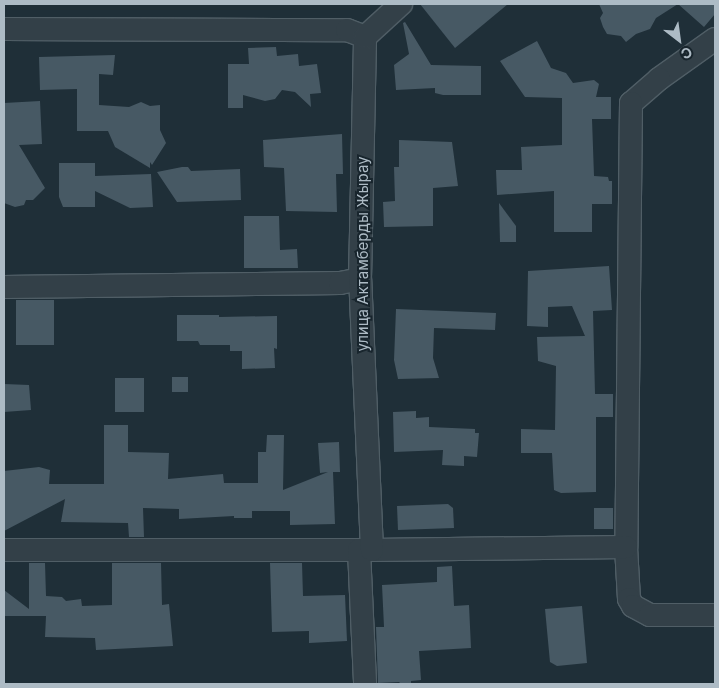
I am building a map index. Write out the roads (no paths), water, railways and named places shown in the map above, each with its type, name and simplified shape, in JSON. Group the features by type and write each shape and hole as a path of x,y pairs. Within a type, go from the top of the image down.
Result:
{"street":[{"path":"4,30 346,30 365,37 401,4"},
{"name":"улица Актамберды Жырау","path":"365,37 360,279 366,550 365,684"},
{"path":"715,39 660,79 631,103 626,547 629,599 634,606 650,615 715,615"},
{"path":"4,287 340,283 360,279"},
{"path":"4,550 366,550 626,547"}]}
